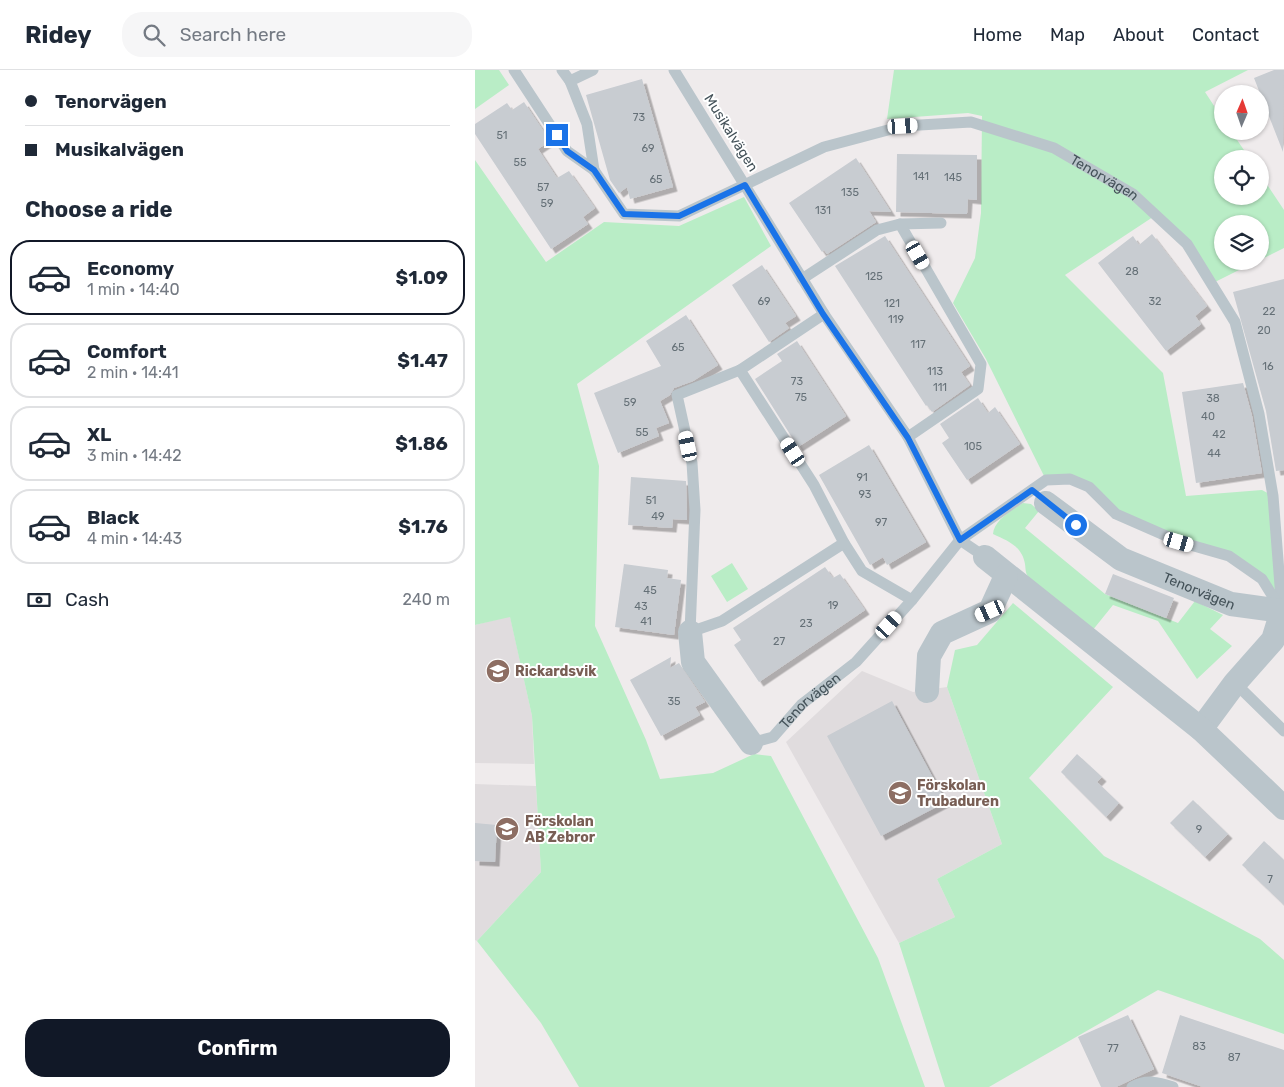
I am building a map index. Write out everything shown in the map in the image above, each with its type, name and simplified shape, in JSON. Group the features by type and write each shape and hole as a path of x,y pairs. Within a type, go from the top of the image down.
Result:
{"street":[{"name":"Tenorvägen","path":"1039,496 1121,559 1231,604 1283,611 1273,640 1235,683 1201,729"},
{"path":"985,557 1201,729 1284,808"},
{"path":"927,692 929,656 942,633 990,611 1007,576"},
{"name":"Tenorvägen","path":"690,632 693,662 751,743"}],"lane":[{"name":"Musikalvägen","path":"513,70 567,151 594,170 624,214 679,216 745,185 674,70"},
{"name":"Musikalvägen","path":"562,70 570,81 587,124 594,170"},
{"path":"570,81 593,70"},
{"name":"Tenorvägen","path":"745,185 824,146 903,126 971,122 1054,148 1133,194 1187,244 1235,322 1259,414 1273,496 1283,611"},
{"path":"745,185 823,314 908,438 960,540 985,557"},
{"path":"803,279 877,230 900,224 941,223"},
{"path":"900,224 981,364 978,389 908,438"},
{"name":"Tenorvägen","path":"690,632 695,510 692,463 677,395 740,370 823,314"},
{"path":"740,370 814,485 844,543 862,571 912,600"},
{"name":"Tenorvägen","path":"751,743 773,737 802,704 856,662 912,600 960,540 1039,496 1046,480 1070,479 1089,487 1115,514 1179,542 1229,556 1261,579 1283,611"},
{"path":"690,632 722,621 844,543"},
{"path":"1235,683 1284,731"},
{"path":"1132,1087 1142,1082 1158,1082 1173,1087"}],"shaded area":[{"name":"Rickardsvik","path":"510,616 532,716 534,764 475,763 475,625"},
{"name":"Förskolan Trubaduren","path":"862,671 913,692 947,687 1002,844 937,879 955,917 899,943 786,742"},
{"name":"Förskolan AB Zebror","path":"475,784 536,786 541,872 477,941 475,940"}],"green space":[{"path":"475,70 499,70 509,85 475,109"},
{"path":"894,70 1248,70 1219,85 1214,85 1214,87 1205,92 1214,106 1214,140 1237,140 1244,150 1214,150 1214,205 1269,205 1269,188 1284,210 1284,248 1269,256 1269,215 1214,215 1214,270 1239,270 1211,284 1187,244 1156,215 1065,275 1163,373 1186,496 1262,490 1273,496 1282,611 1262,579 1229,556 1133,523 1089,487 1046,480 986,359 953,303 975,258 981,213 982,116 968,113 887,119"},
{"path":"475,160 546,262 604,222 679,226 744,197 771,246 577,384 599,466 595,626 646,740 660,779 713,773 754,754 771,756 878,958 925,1087 579,1087 541,1023 477,941 541,872 532,716 510,617 475,625"},
{"path":"1023,503 1031,504 1039,511 1025,528 1105,594 1178,623 1195,601 1223,615 1210,629 1232,646 1197,679 1158,621 1113,605 1092,631 1030,579 1018,548 993,534 1000,520"},
{"path":"732,563 748,589 727,602 711,576"},
{"path":"1013,603 1113,687 1029,778 1104,856 1260,939 1284,960 1284,1034 1158,990 989,1087 945,1087 899,943 955,917 937,879 1002,844 947,687 955,650 977,645"}],"building":[{"path":"1274,70 1284,70 1283,152 1269,116 1269,85 1257,85 1254,78"},
{"path":"642,79 673,187 630,199 627,187 619,193 610,180 586,95"},
{"path":"524,102 550,141 538,149 557,178 569,171 595,208 583,217 588,224 551,249 475,134 475,124 507,103 512,110"},
{"path":"897,154 977,155 977,200 968,199 967,214 896,212"},
{"path":"856,158 891,212 869,211 876,222 827,254 824,250 822,252 789,203"},
{"path":"1152,234 1207,306 1195,316 1201,324 1166,351 1098,263 1133,236 1139,245"},
{"path":"885,236 970,366 961,372 970,385 932,412 926,406 835,266"},
{"path":"762,265 796,316 785,323 789,328 769,342 732,285"},
{"path":"1284,279 1284,470 1276,471 1266,411 1233,292"},
{"path":"686,315 718,365 693,381 674,388 670,395 660,401 669,423 656,428 659,436 618,453 594,393 661,366 646,341"},
{"path":"797,341 846,416 798,447 755,379 782,361 777,354"},
{"path":"1243,383 1252,416 1262,473 1196,483 1182,392"},
{"path":"978,398 988,413 995,407 1020,444 967,480 942,443 949,438 940,424"},
{"path":"869,445 926,542 887,565 883,557 870,565 819,475"},
{"path":"631,477 686,481 687,520 673,519 672,528 628,525"},
{"path":"624,564 668,570 667,578 681,580 674,635 615,627"},
{"path":"825,567 833,578 840,574 865,610 759,682 734,645 741,640 733,628"},
{"path":"1113,574 1174,598 1166,618 1105,594"},
{"path":"671,657 670,668 679,663 705,702 695,707 700,715 661,736 630,680"},
{"path":"892,701 946,802 881,836 827,736"},
{"path":"1077,754 1102,777 1097,782 1119,803 1106,817 1061,772"},
{"path":"1193,800 1228,834 1205,857 1170,823"},
{"path":"475,823 497,825 495,862 475,861"},
{"path":"1264,841 1284,860 1284,905 1242,865"},
{"path":"1128,1015 1154,1069 1116,1087 1101,1087 1078,1037"},
{"path":"1180,1015 1284,1050 1284,1087 1203,1087 1162,1073"}],"place":[{"name":"Rickardsvik","path":"498,671"},
{"name":"Förskolan Trubaduren","path":"900,793"},
{"name":"Förskolan AB Zebror","path":"507,829"}],"route":[{"path":"557,135 567,151 594,170 624,214 679,216 745,185 823,314 908,438 960,540 1032,490 1076,525"}]}
